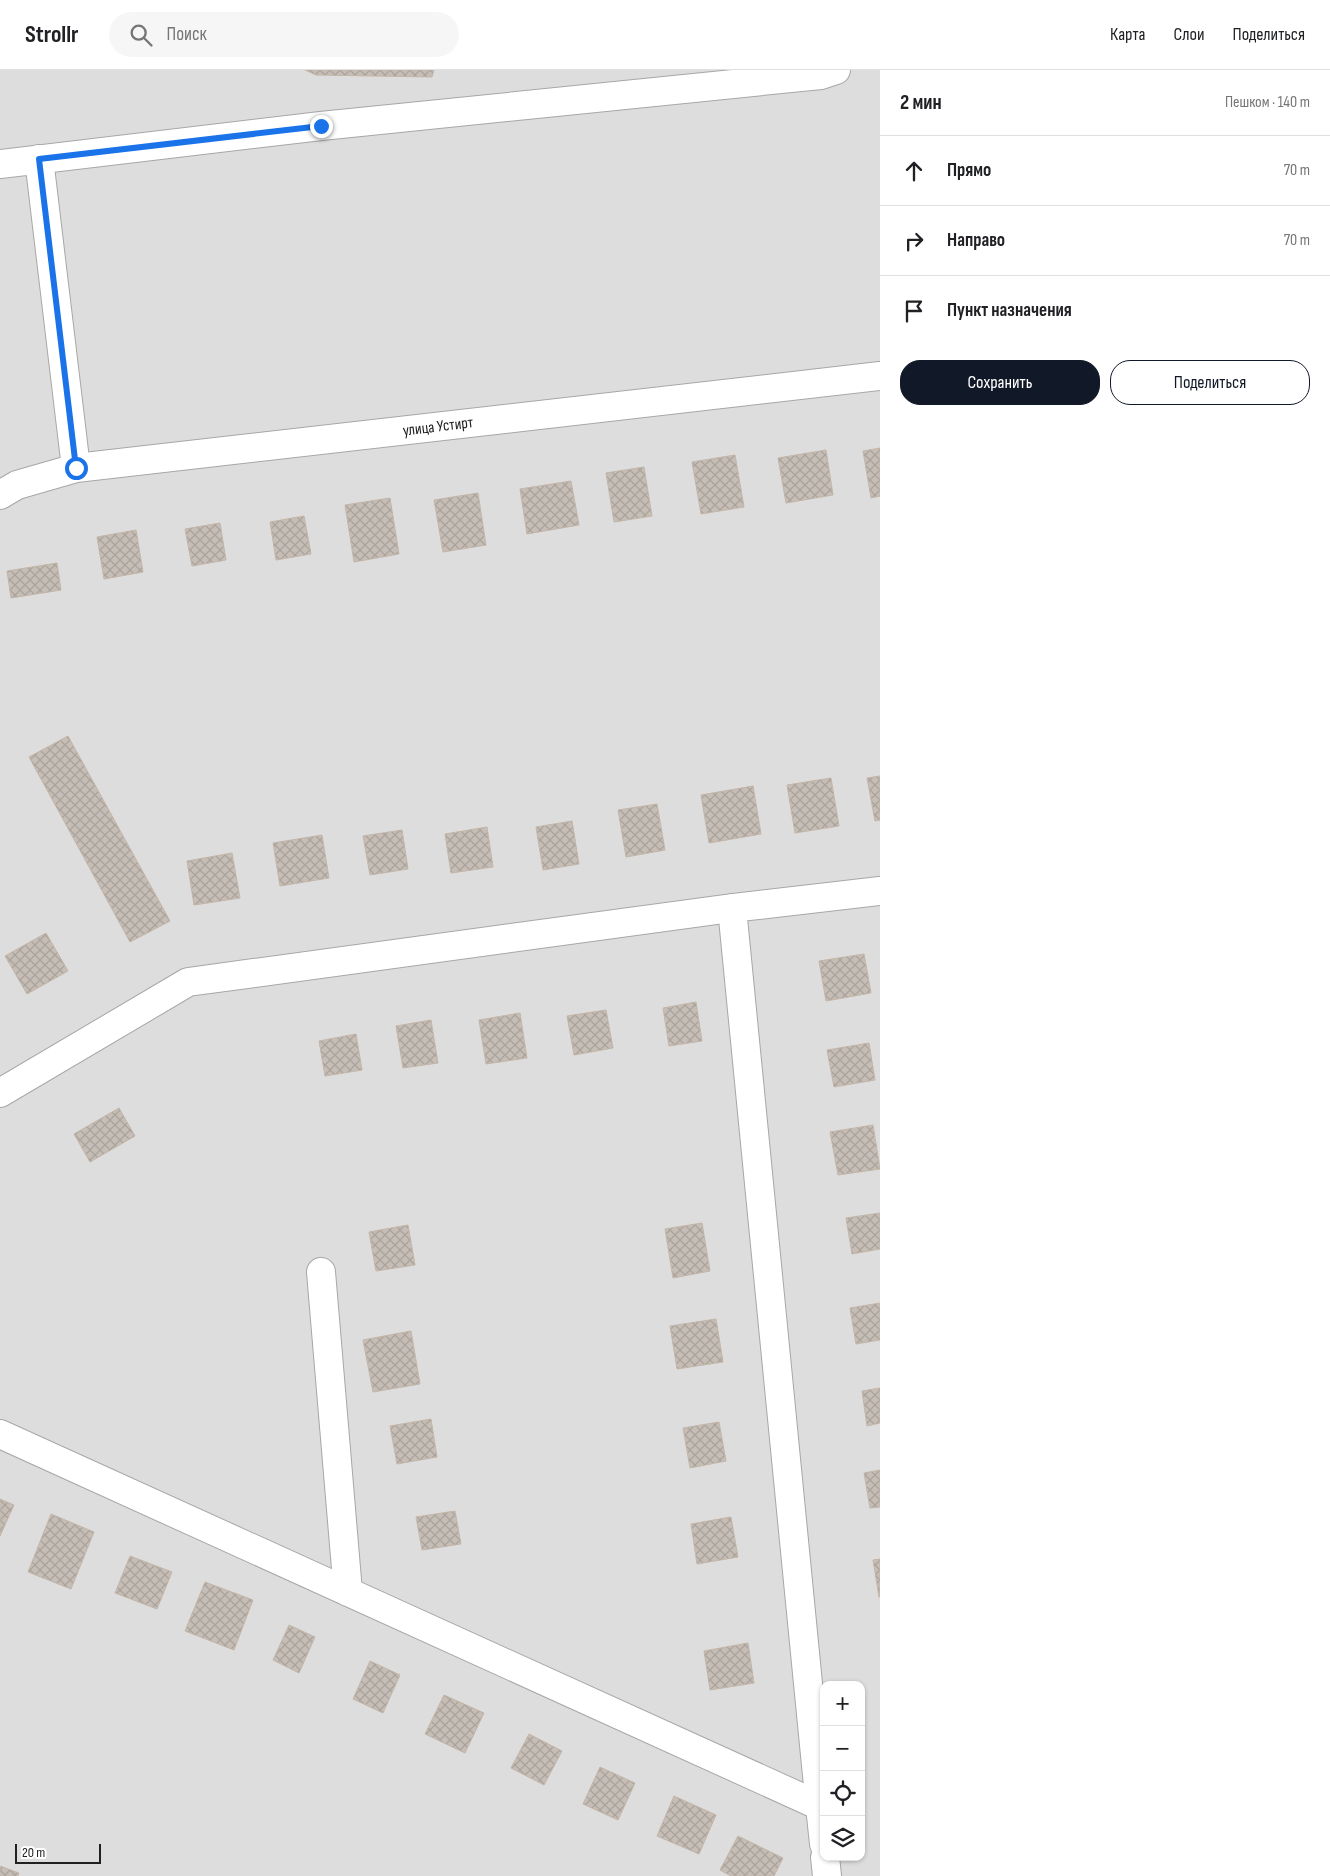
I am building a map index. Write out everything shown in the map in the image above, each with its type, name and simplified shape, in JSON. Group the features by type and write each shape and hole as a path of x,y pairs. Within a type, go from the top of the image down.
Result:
{"street":[{"path":"0,164 341,124 821,75 836,70"},
{"path":"39,159 76,468"},
{"name":"улица Устирт","path":"0,495 17,485 76,468 880,376"},
{"path":"0,1093 188,982 732,908 880,891"},
{"path":"0,1434 820,1806 732,908"},
{"path":"321,1272 348,1592"},
{"path":"825,1861 827,1876"}],"shaded area":[{"path":"0,70 880,70 880,1876 0,1876"}],"building":[{"path":"305,70 434,70 432,77 316,75"},
{"path":"880,448 880,496 871,498 863,451"},
{"path":"826,450 833,495 786,503 778,458"},
{"path":"735,455 744,507 701,514 692,462"},
{"path":"644,467 652,516 614,522 606,473"},
{"path":"571,481 579,525 527,534 520,489"},
{"path":"478,493 486,545 443,552 434,500"},
{"path":"390,498 399,554 354,562 345,505"},
{"path":"304,516 311,554 276,560 270,522"},
{"path":"220,523 226,560 192,566 185,529"},
{"path":"136,530 143,572 104,579 97,537"},
{"path":"57,563 61,590 11,598 7,571"},
{"path":"68,736 170,921 130,942 29,757"},
{"path":"880,776 880,820 875,821 867,778"},
{"path":"831,778 839,826 795,833 787,785"},
{"path":"753,786 761,834 709,843 701,795"},
{"path":"657,804 665,850 626,857 618,810"},
{"path":"572,821 579,864 543,870 536,827"},
{"path":"487,827 493,867 451,873 445,834"},
{"path":"402,830 408,869 370,875 363,836"},
{"path":"322,835 329,878 280,886 273,843"},
{"path":"232,853 240,898 194,905 187,861"},
{"path":"46,933 68,971 27,994 5,956"},
{"path":"864,954 871,993 826,1001 819,961"},
{"path":"696,1002 702,1041 669,1046 663,1008"},
{"path":"606,1010 613,1048 574,1055 567,1016"},
{"path":"520,1013 527,1058 486,1064 479,1020"},
{"path":"431,1020 438,1063 403,1068 396,1026"},
{"path":"356,1034 362,1070 325,1076 319,1041"},
{"path":"869,1043 875,1080 834,1087 827,1050"},
{"path":"119,1108 135,1136 90,1162 74,1134"},
{"path":"873,1125 880,1169 838,1175 830,1132"},
{"path":"880,1213 880,1249 852,1254 846,1218"},
{"path":"702,1223 710,1271 673,1278 665,1229"},
{"path":"408,1225 415,1265 376,1271 369,1232"},
{"path":"880,1303 880,1340 856,1344 850,1308"},
{"path":"716,1319 723,1362 677,1369 670,1326"},
{"path":"411,1331 420,1384 373,1392 363,1340"},
{"path":"880,1388 880,1423 867,1426 862,1391"},
{"path":"431,1419 437,1457 397,1464 390,1426"},
{"path":"719,1422 726,1461 690,1468 683,1428"},
{"path":"880,1470 880,1507 870,1508 864,1473"},
{"path":"0,1499 14,1505 0,1536"},
{"path":"455,1511 461,1544 422,1550 416,1517"},
{"path":"51,1514 94,1532 71,1589 28,1572"},
{"path":"731,1517 738,1557 697,1564 691,1524"},
{"path":"130,1556 172,1572 157,1609 115,1593"},
{"path":"880,1559 880,1597 879,1597 873,1560"},
{"path":"205,1582 253,1600 234,1650 185,1631"},
{"path":"289,1625 315,1637 299,1673 273,1660"},
{"path":"748,1643 754,1683 710,1690 704,1651"},
{"path":"370,1661 400,1675 383,1713 353,1699"},
{"path":"444,1695 484,1713 465,1753 425,1734"},
{"path":"529,1734 562,1751 544,1785 511,1768"},
{"path":"600,1767 635,1783 618,1820 583,1804"},
{"path":"674,1796 716,1815 699,1854 657,1836"},
{"path":"738,1836 783,1858 774,1876 731,1876 720,1870"},
{"path":"0,1866 19,1873 18,1876 0,1876"}],"route":[{"path":"76,468 39,159 321,126"}]}
